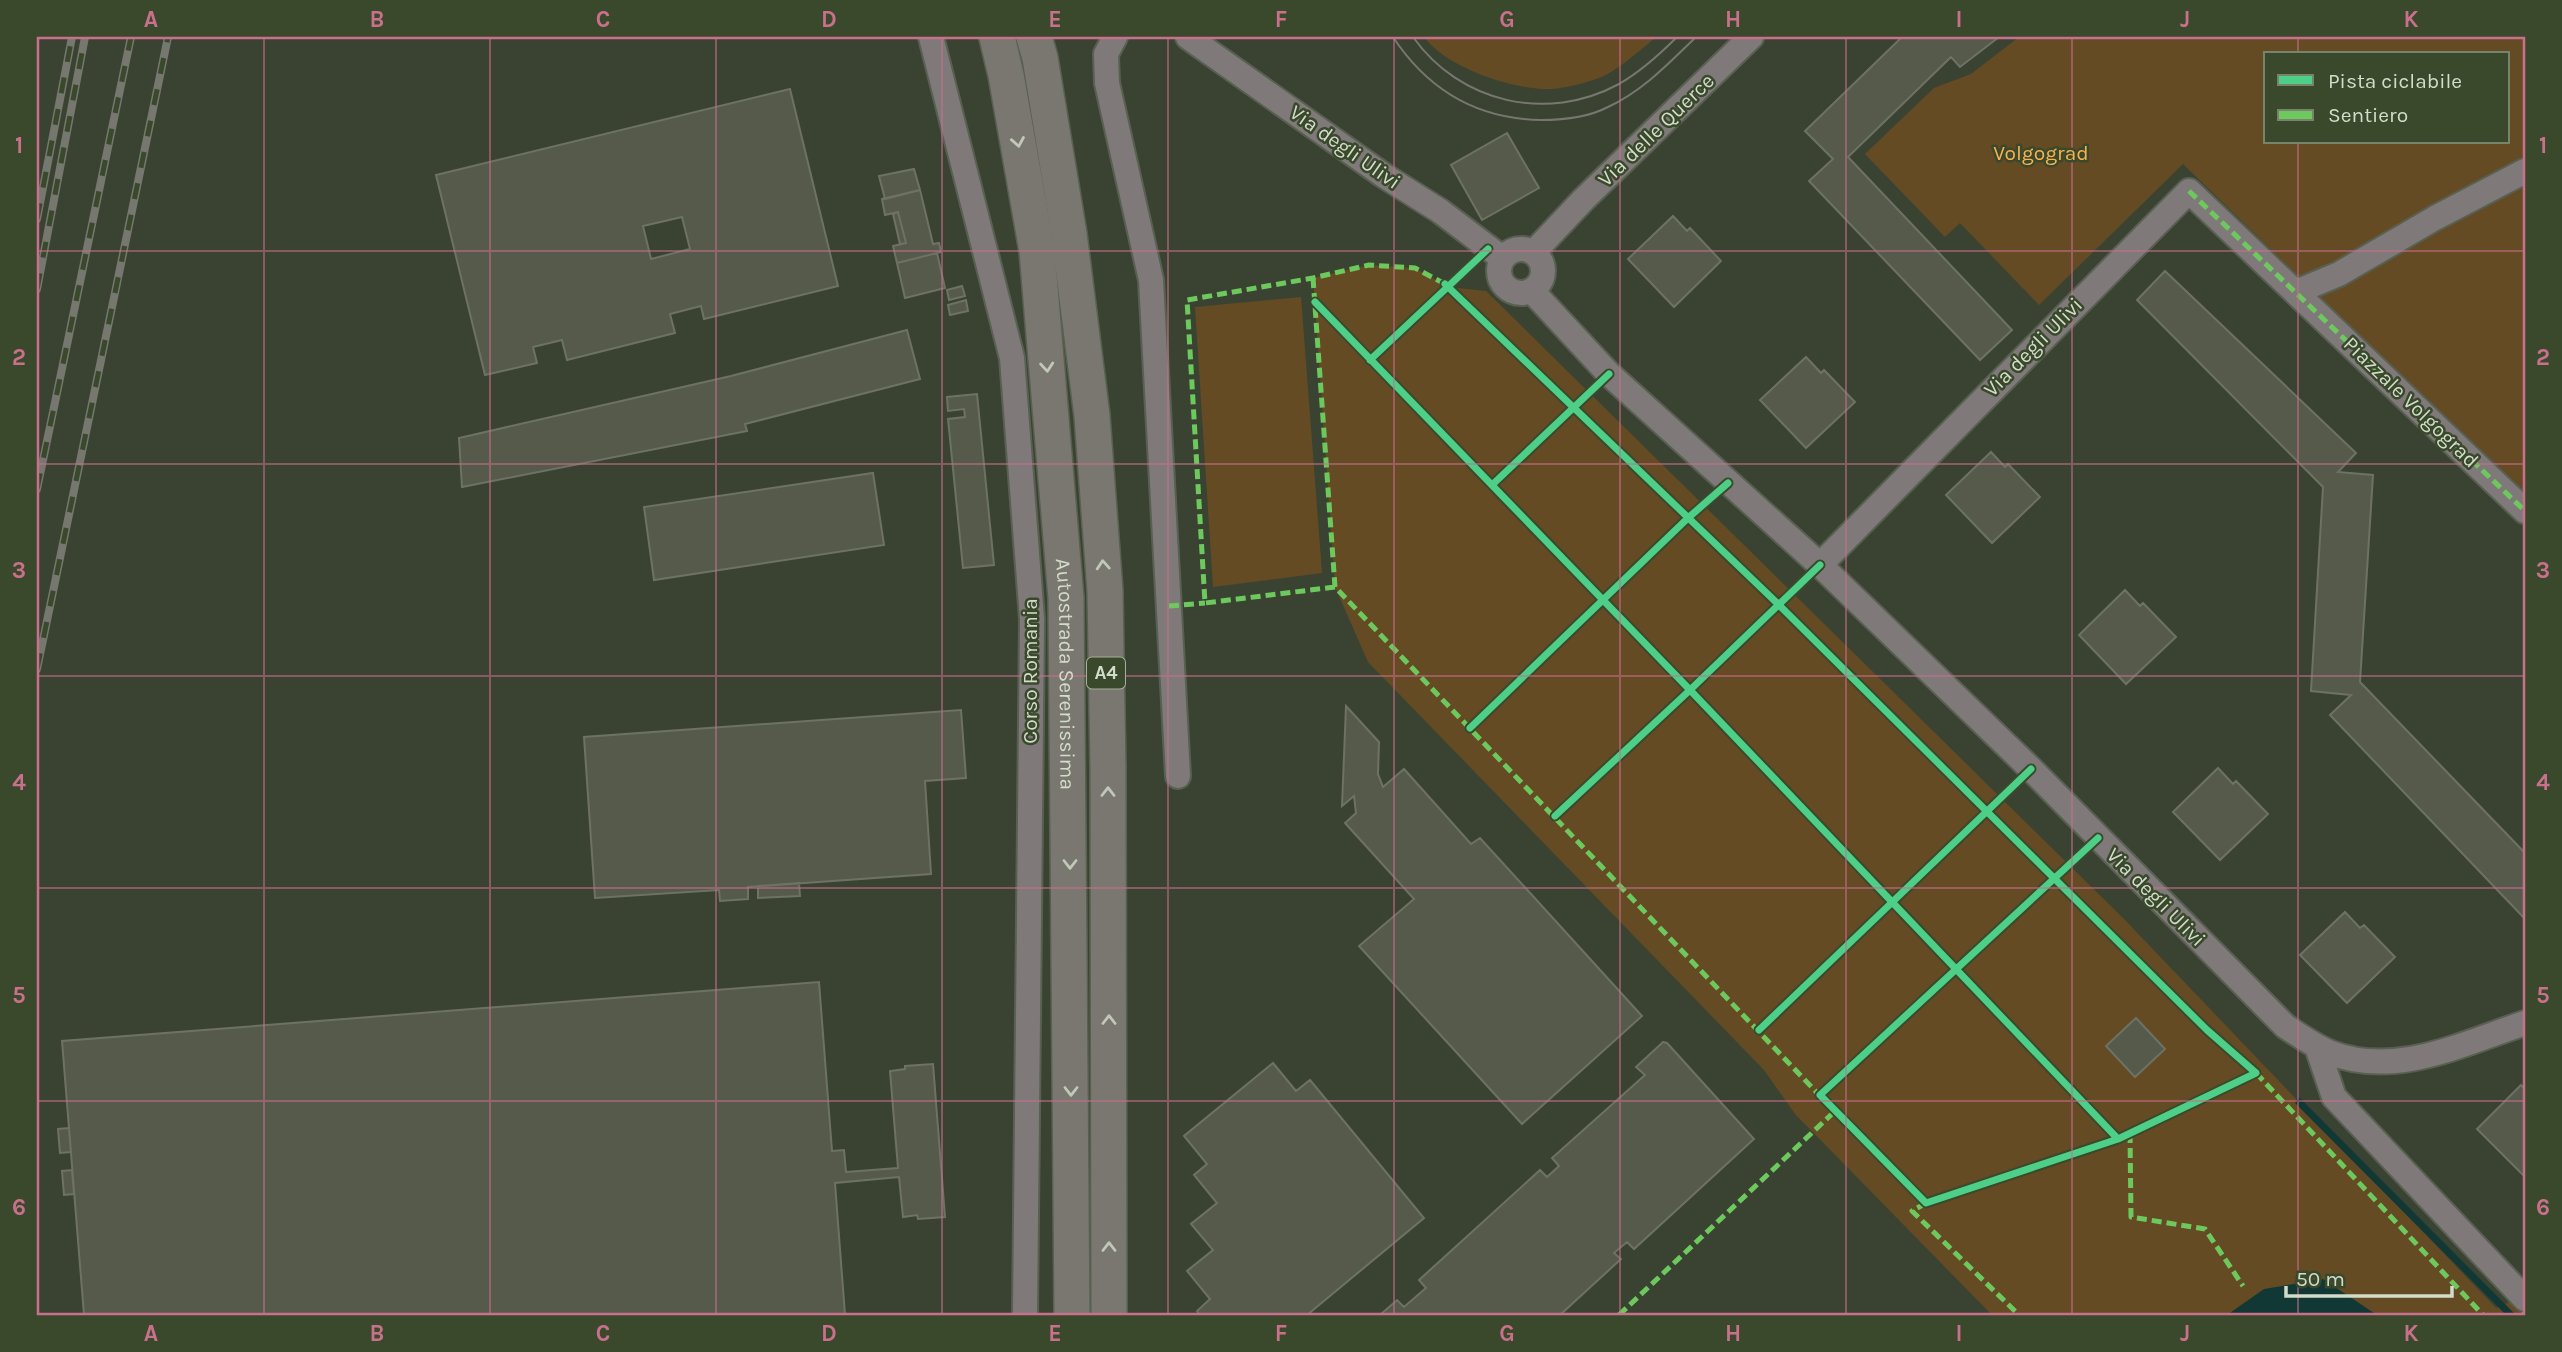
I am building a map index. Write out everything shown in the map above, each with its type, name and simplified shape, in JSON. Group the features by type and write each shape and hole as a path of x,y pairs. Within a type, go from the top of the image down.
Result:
{"highway":[{"name":"Autostrada Serenissima","path":"997,37 1037,251 1066,598 1072,1315"},
{"name":"Autostrada Serenissima","path":"1034,37 1040,58 1069,234 1092,416 1105,591 1109,1315"}],"street":[{"name":"Corso Romania","path":"931,37 1012,358 1016,399 1032,619 1025,1315"},
{"path":"1115,37 1106,54 1107,83 1151,279 1178,776"},
{"name":"Via degli Ulivi","path":"1188,37 1383,175 1440,211 1502,258"},
{"name":"Via delle Querce","path":"1534,252 1560,223 1751,37"},
{"path":"2296,292 2339,274 2435,218 2525,171"},
{"name":"Via degli Ulivi","path":"1820,565 2189,191"},
{"name":"Piazzale Volgograd","path":"2189,191 2525,511"},
{"path":"1553,314 1550,273 1560,223"},
{"path":"1523,248 1534,252 1541,261 1544,272 1540,283 1532,291 1520,294 1509,290 1501,281 1498,270 1502,258 1511,251 1523,248"},
{"name":"Via degli Ulivi","path":"1532,291 1609,374 1820,565 2031,769 2285,1026 2317,1047 2353,1059 2393,1062 2419,1057 2525,1023"},
{"path":"2317,1047 2334,1097 2525,1299"}],"green space":[{"path":"1424,37 1656,37 1605,76 1551,89 1518,86 1482,75 1448,58"},
{"name":"Volgograd","path":"2019,37 2525,37 2525,497 2183,164 2039,305 1960,223 1945,237 1865,154 1934,88 1971,74"},
{"path":"1369,265 1415,268 1448,287 1486,291 2124,919 2496,1308 2525,1295 2525,1315 1992,1315 1795,1114 1764,1070 1368,662 1335,587 1313,278"},
{"path":"1301,297 1322,573 1213,587 1195,307"}],"water":[{"path":"2323,1279 2377,1315 2227,1315 2264,1289"}],"building":[{"path":"1902,37 1999,37 1960,67 1951,57 1848,157 2012,330 1980,360 1809,181 1833,159 1805,131"},
{"path":"790,89 838,286 704,319 701,306 670,314 675,333 567,360 562,340 533,347 537,363 485,375 436,175","holes":["682,217 690,249 651,259 643,226"]},
{"path":"1507,133 1539,188 1482,220 1451,165"},
{"path":"914,169 920,190 885,199 879,176"},
{"path":"920,190 933,244 939,243 941,252 897,263 893,246 906,243 898,212 885,215 882,199"},
{"path":"898,212 906,243 900,244 893,214"},
{"path":"1673,216 1687,231 1690,228 1721,261 1674,307 1628,259"},
{"path":"937,253 945,288 905,298 897,263"},
{"path":"2165,271 2356,453 2338,472 2373,475 2360,682 2525,853 2525,919 2330,715 2351,695 2311,691 2323,487 2137,300"},
{"path":"962,286 965,296 949,300 947,290"},
{"path":"966,300 968,311 950,315 948,305"},
{"path":"907,330 920,379 745,424 747,431 462,487 459,438 731,376"},
{"path":"1806,357 1821,373 1824,370 1855,402 1806,448 1760,400"},
{"path":"977,394 994,565 963,568 948,419 965,417 964,409 948,411 947,397"},
{"path":"1991,452 2005,467 2008,464 2040,497 1992,543 1946,495"},
{"path":"873,473 884,545 654,580 644,507"},
{"path":"2125,590 2140,606 2143,603 2176,637 2126,684 2079,635"},
{"path":"1346,706 1379,742 1378,774 1383,787 1404,769 1471,844 1480,838 1642,1016 1522,1124 1359,946 1414,899 1345,823 1356,813 1354,796 1342,806"},
{"path":"961,710 966,778 925,781 931,874 748,887 748,899 720,901 719,890 595,898 584,737"},
{"path":"2218,768 2233,784 2236,781 2268,814 2220,860 2173,812"},
{"path":"799,883 800,896 758,898 758,886"},
{"path":"2345,912 2360,928 2364,925 2395,957 2347,1003 2300,955"},
{"path":"819,982 832,1151 844,1150 846,1172 898,1168 890,1071 905,1069 905,1066 933,1064 945,1217 903,1217 899,1177 835,1183 845,1315 84,1315 62,1041"},
{"path":"2136,1018 2165,1049 2135,1077 2106,1046"},
{"path":"1663,1042 1667,1043 1754,1139 1634,1249 1627,1242 1614,1253 1621,1259 1560,1315 1380,1315 1397,1300 1404,1307 1426,1288 1419,1280 1540,1170 1547,1177 1559,1166 1552,1158 1645,1075 1636,1067"},
{"path":"1273,1063 1296,1091 1310,1080 1424,1218 1307,1315 1200,1315 1197,1311 1210,1299 1187,1271 1213,1250 1191,1224 1217,1203 1194,1175 1207,1164 1184,1136"},
{"path":"2521,1085 2525,1089 2523,1175 2477,1129"},
{"path":"69,1128 71,1152 60,1153 58,1129"},
{"path":"72,1170 74,1194 64,1195 62,1171"}],"waterway":[{"path":"2299,1102 2511,1315"}],"tram line":[{"path":"1393,37 1422,72 1456,98 1495,114 1541,120 1584,116 1621,100 1655,76 1696,37"},
{"path":"1413,37 1432,60 1455,78 1480,91 1507,100 1535,104 1591,96 1619,84 1650,62 1677,37"}],"railway":[{"path":"37,219 72,37"},
{"path":"37,289 85,37"},
{"path":"37,489 131,37"},
{"path":"37,669 168,37"}],"marked path":[{"path":"2189,191 2525,511"},
{"path":"1335,587 1205,603 1187,300 1313,278 1369,265 1415,268 1445,284"},
{"path":"1313,278 1335,587 1824,1100"},
{"path":"1169,606 1205,603"},
{"path":"2256,1073 2483,1315"},
{"path":"1619,1315 1835,1111"},
{"path":"2130,1133 2131,1217 2205,1229 2243,1286"},
{"path":"1926,1203 1912,1211 2019,1315"}],"cycle path":[{"path":"1370,360 1488,249"},
{"path":"1315,302 2118,1139 2256,1073 2207,1030 1778,604 1445,284"},
{"path":"1492,485 1609,374"},
{"path":"1470,728 1688,518 1728,483"},
{"path":"1555,816 1820,565"},
{"path":"1759,1030 2031,769"},
{"path":"2098,838 1820,1095 1926,1203 2118,1139"}]}
